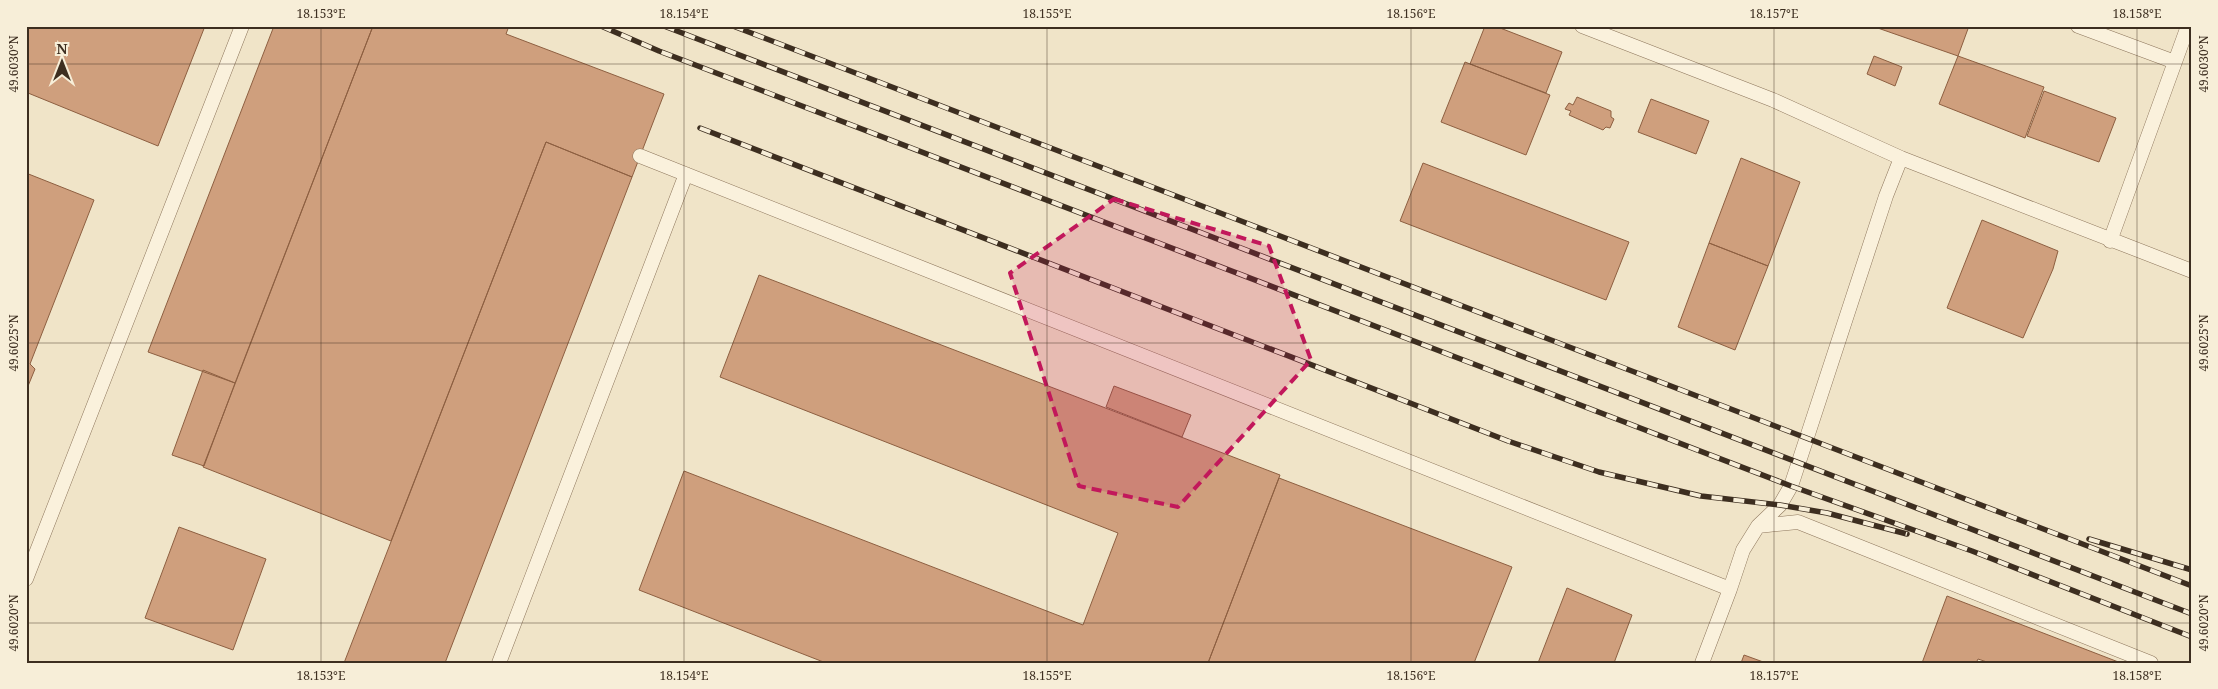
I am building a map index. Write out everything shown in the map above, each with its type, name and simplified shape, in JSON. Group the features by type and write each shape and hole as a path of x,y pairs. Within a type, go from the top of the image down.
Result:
{"lane":[{"path":"26,579 242,26"},
{"path":"1582,26 1773,100 1901,158 2192,272"},
{"path":"2078,26 2175,62"},
{"path":"2110,241 2188,26"},
{"path":"640,156 1730,589"},
{"path":"1702,663 1730,589 1742,550 1758,526 1780,505 1791,486 1886,196 1901,158"},
{"path":"499,663 686,174"},
{"path":"1758,526 1798,522 2151,663"}],"highlighted area":[{"path":"1114,199 1269,246 1311,360 1178,507 1079,486 1010,273"}],"building":[{"path":"26,26 205,26 158,146 28,93 26,98"},
{"path":"274,26 373,26 235,383 148,352"},
{"path":"373,26 509,26 506,34 664,94 632,177 546,142 391,541 203,467"},
{"path":"1485,26 1495,26 1562,52 1546,93 1470,64"},
{"path":"1872,26 1969,26 1958,56"},
{"path":"1874,56 1902,67 1895,86 1867,74"},
{"path":"1958,56 2044,87 2025,138 1939,104"},
{"path":"1465,62 1550,95 1526,155 1441,122"},
{"path":"2044,91 2116,118 2099,162 2027,136"},
{"path":"1577,97 1611,111 1611,117 1614,119 1610,128 1606,127 1603,130 1569,115 1571,111 1565,109 1569,103 1573,105"},
{"path":"1651,99 1709,121 1696,154 1638,132"},
{"path":"546,142 632,177 445,663 344,663"},
{"path":"1741,158 1800,182 1768,266 1709,243"},
{"path":"1423,163 1629,242 1606,300 1400,221"},
{"path":"26,173 94,200 30,364 35,369 26,391"},
{"path":"1982,220 2058,251 2053,269 2023,338 1947,308"},
{"path":"1709,243 1768,266 1735,350 1678,327"},
{"path":"759,275 1280,475 1208,663 826,663 639,590 684,471 1083,625 1118,533 720,377"},
{"path":"203,370 235,383 204,466 172,455"},
{"path":"1114,386 1191,415 1182,437 1106,407"},
{"path":"1279,478 1512,567 1474,663 1208,663"},
{"path":"179,527 266,559 233,650 145,618"},
{"path":"1567,588 1632,615 1614,663 1538,663"},
{"path":"1947,596 2121,663 1990,663 1978,659 1976,663 1922,663"},
{"path":"1744,655 1766,663 1741,663"}],"railway":[{"path":"601,26 659,51 1791,486 1972,551 2192,637"},
{"path":"664,26 2192,614"},
{"path":"733,26 2192,586"},
{"path":"700,128 1508,441 1599,472 1701,496 1780,505 1827,513 1907,534"},
{"path":"2089,539 2192,570"}]}
